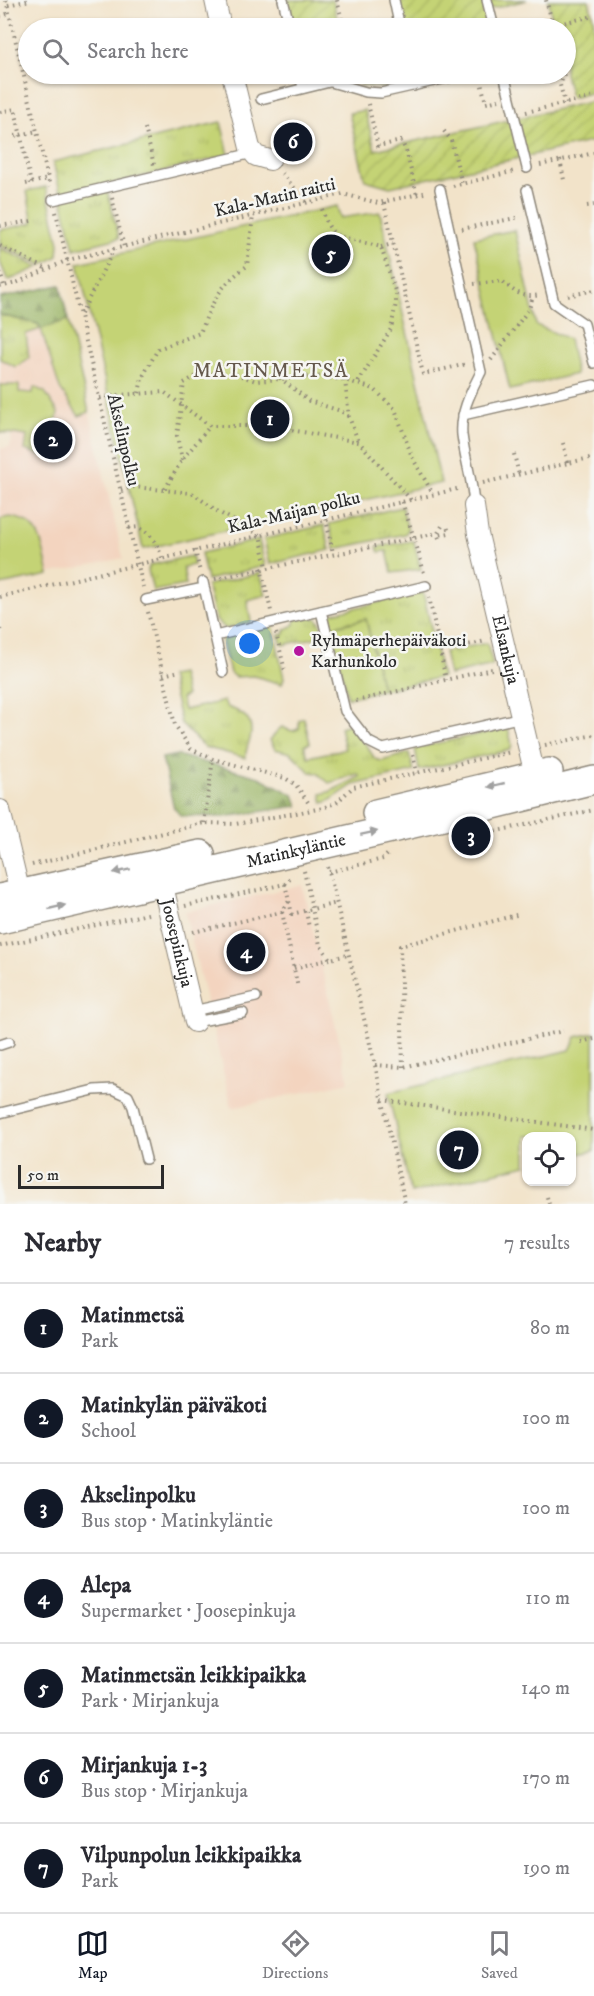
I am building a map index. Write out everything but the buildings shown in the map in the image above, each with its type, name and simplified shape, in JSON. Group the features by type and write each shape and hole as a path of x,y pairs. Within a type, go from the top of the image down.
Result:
{"main road":[{"name":"Matinkyläntie","path":"12,899 160,873 473,810 594,762"},
{"name":"Matinkyläntie","path":"537,784 594,780"}],"street":[{"path":"215,0 220,18"},
{"path":"234,84 250,148 261,156"},
{"name":"Elsankuja","path":"474,506 478,534 537,784"},
{"path":"0,810 12,899"},
{"name":"Joosepinkuja","path":"160,873 198,1014"}],"lane":[{"path":"283,0 288,18"},
{"path":"394,0 398,18"},
{"path":"487,0 492,18"},
{"path":"302,84 303,88"},
{"path":"261,99 322,84"},
{"path":"338,84 366,92 381,93 422,84"},
{"path":"506,84 527,168"},
{"path":"53,200 156,176 261,156"},
{"path":"440,189 482,372 469,395 462,434 474,485 474,506"},
{"path":"527,190 554,303 584,324 594,363"},
{"path":"464,414 594,385"},
{"path":"146,600 203,585 224,672"},
{"path":"215,636 426,586"},
{"path":"321,611 345,711 369,742 383,749 522,717"},
{"path":"198,1014 256,997"},
{"path":"198,1014 243,1012"},
{"path":"0,1113 94,1090 113,1089 128,1096 146,1159"}],"path":[{"path":"7,2 30,0"},
{"path":"337,0 342,18"},
{"path":"546,0 551,18"},
{"name":"Akselinpolku","path":"7,2 18,48"},
{"path":"0,16 10,13"},
{"path":"576,21 594,16"},
{"name":"Akselinpolku","path":"26,84 175,725 191,749 213,759 285,778 296,785 310,805"},
{"path":"481,84 486,104 510,98"},
{"path":"560,84 565,104"},
{"path":"366,92 378,146 401,141 406,150 417,195"},
{"path":"514,115 594,97"},
{"path":"0,112 15,109 29,184 48,179"},
{"path":"146,128 156,176"},
{"path":"15,136 37,131"},
{"path":"444,131 451,140 462,184"},
{"name":"Kala-Matin raitti","path":"2,286 15,283 68,260 344,194 384,203 594,153"},
{"path":"261,156 291,183 307,203"},
{"path":"560,160 564,180"},
{"path":"110,187 124,247"},
{"path":"384,203 423,374 479,362"},
{"path":"587,207 594,205"},
{"path":"322,209 328,227 338,236 381,248 393,244"},
{"path":"139,393 142,378 158,349 200,333 222,287 247,266 253,216"},
{"path":"450,232 519,217"},
{"path":"0,226 32,221"},
{"path":"0,246 47,269"},
{"path":"357,384 391,329 396,303 396,294 381,248"},
{"path":"81,314 114,249"},
{"path":"0,272 2,286"},
{"path":"480,282 502,281 515,293 532,296 552,296 594,290"},
{"path":"482,372 529,309 532,296"},
{"path":"182,460 177,436 184,383 200,374 232,373 256,381 315,376 345,380 374,390 395,410 412,457 434,494"},
{"path":"280,378 309,400 341,411 349,417"},
{"path":"345,380 349,417 359,442 411,500"},
{"path":"100,398 164,392 210,426 268,426 359,442"},
{"path":"165,489 182,460 210,426"},
{"path":"563,443 568,463"},
{"path":"514,454 519,475"},
{"name":"Kala-Maijan polku","path":"0,597 594,457"},
{"path":"121,490 134,487 192,493 220,513 260,535 267,567"},
{"path":"326,519 333,553"},
{"path":"195,550 203,585 267,567 438,533 445,526 448,533 438,535 439,538"},
{"path":"129,528 139,527 151,535 162,558"},
{"path":"440,651 504,638"},
{"path":"343,704 510,665"},
{"path":"163,675 180,670"},
{"path":"12,899 204,823 237,824 322,808 337,802 353,788 594,735"},
{"path":"204,823 213,759"},
{"path":"395,849 383,859 329,869 405,1204"},
{"path":"302,865 320,945 330,959"},
{"path":"285,884 292,914 337,903"},
{"path":"200,931 282,912 289,901"},
{"path":"306,911 309,928"},
{"path":"282,912 298,988"},
{"path":"403,1066 399,946 520,914"},
{"path":"294,968 348,955"},
{"path":"375,1065 403,1066 562,1031"},
{"path":"581,1042 594,1040"},
{"path":"382,1100 594,1130"},
{"path":"547,1197 549,1204"}],"shaded area":[{"path":"60,285 123,558 0,584 0,449 10,447 12,433 0,432 0,298"},
{"path":"302,885 349,1082 232,1108 185,912"}],"green space":[{"path":"287,0 333,0 337,18 292,18"},
{"path":"397,0 527,0 486,10 488,18 402,18"},
{"path":"548,0 589,0 594,23 594,92 571,98 568,84 576,84 576,18 552,18"},
{"path":"360,84 397,84 382,87"},
{"path":"594,101 594,141 390,187 365,180 349,113 365,110 375,150"},
{"path":"221,122 229,155 106,185 119,238 74,249 53,162"},
{"path":"46,187 59,243 58,256 42,265 0,245 0,230 33,223 27,191"},
{"name":"MATINMETSÄ","path":"337,206 340,218 380,212 441,483 143,549 78,263"},
{"path":"515,230 536,325 569,339 576,374 510,390 474,238"},
{"path":"0,248 39,267 10,280 7,279 0,262"},
{"path":"60,285 68,320 41,329 38,324 0,315 0,298"},
{"path":"0,315 38,324 41,329 26,334 29,358 16,367 0,359"},
{"path":"68,320 89,412 79,416 60,389 41,329"},
{"path":"0,385 19,385 19,392 33,393 34,387 45,392 58,412 54,440 61,443 52,459 25,450 27,436 0,432"},
{"path":"402,507 408,530 405,534 335,549 329,524"},
{"path":"9,517 29,523 35,529 42,545 49,575 0,585 0,519"},
{"path":"324,525 330,550 270,564 264,539"},
{"path":"259,540 265,566 207,580 201,553"},
{"path":"412,541 421,569 392,573 387,551 379,552 377,547"},
{"path":"192,556 194,565 183,567 186,585 153,591 148,570 150,565"},
{"path":"260,573 266,595 247,600 251,622 226,629 216,620 207,585"},
{"path":"423,592 442,677 382,690 366,619 331,627 328,614"},
{"path":"316,618 320,622 323,636 282,645 279,635 285,634 285,630 295,624 295,619"},
{"path":"366,619 382,690 348,698 331,627"},
{"path":"273,625 284,678 282,684 254,676 235,677 230,673 221,637"},
{"path":"487,643 493,665 449,675 444,652"},
{"path":"181,674 186,696 181,698 184,710 224,701 227,707 243,714 251,727 246,758 204,747 181,724 170,676"},
{"path":"304,718 310,743 304,745 308,757 345,749 340,727 352,723 375,759 382,761 409,753 414,771 353,785 323,803 321,794 360,777 358,774 329,783 317,773 310,772 291,753 275,749 270,740 277,731 282,727 291,731 297,730 299,720"},
{"path":"508,728 512,745 510,750 419,770 415,748"},
{"path":"177,755 259,777 294,795 298,806 224,817 181,816 174,808 162,758"},
{"path":"594,1033 594,1151 576,1154 576,1132 522,1132 522,1166 411,1193 388,1093 570,1050 576,1037"}],"place":[{"name":"Mirjankuja 1-3","path":"293,142"},
{"name":"Matinmetsän leikkipaikka","path":"331,254"},
{"name":"Matinmetsä","path":"270,419"},
{"name":"Matinkylän päiväkoti","path":"53,440"},
{"name":"Ryhmäperhepäiväkoti Karhunkolo","path":"299,651"},
{"name":"Akselinpolku","path":"471,836"},
{"name":"Alepa","path":"246,952"},
{"name":"Vilpunpolun leikkipaikka","path":"459,1150"}],"district":[{"name":"MATINMETSÄ","path":"271,371"}]}
